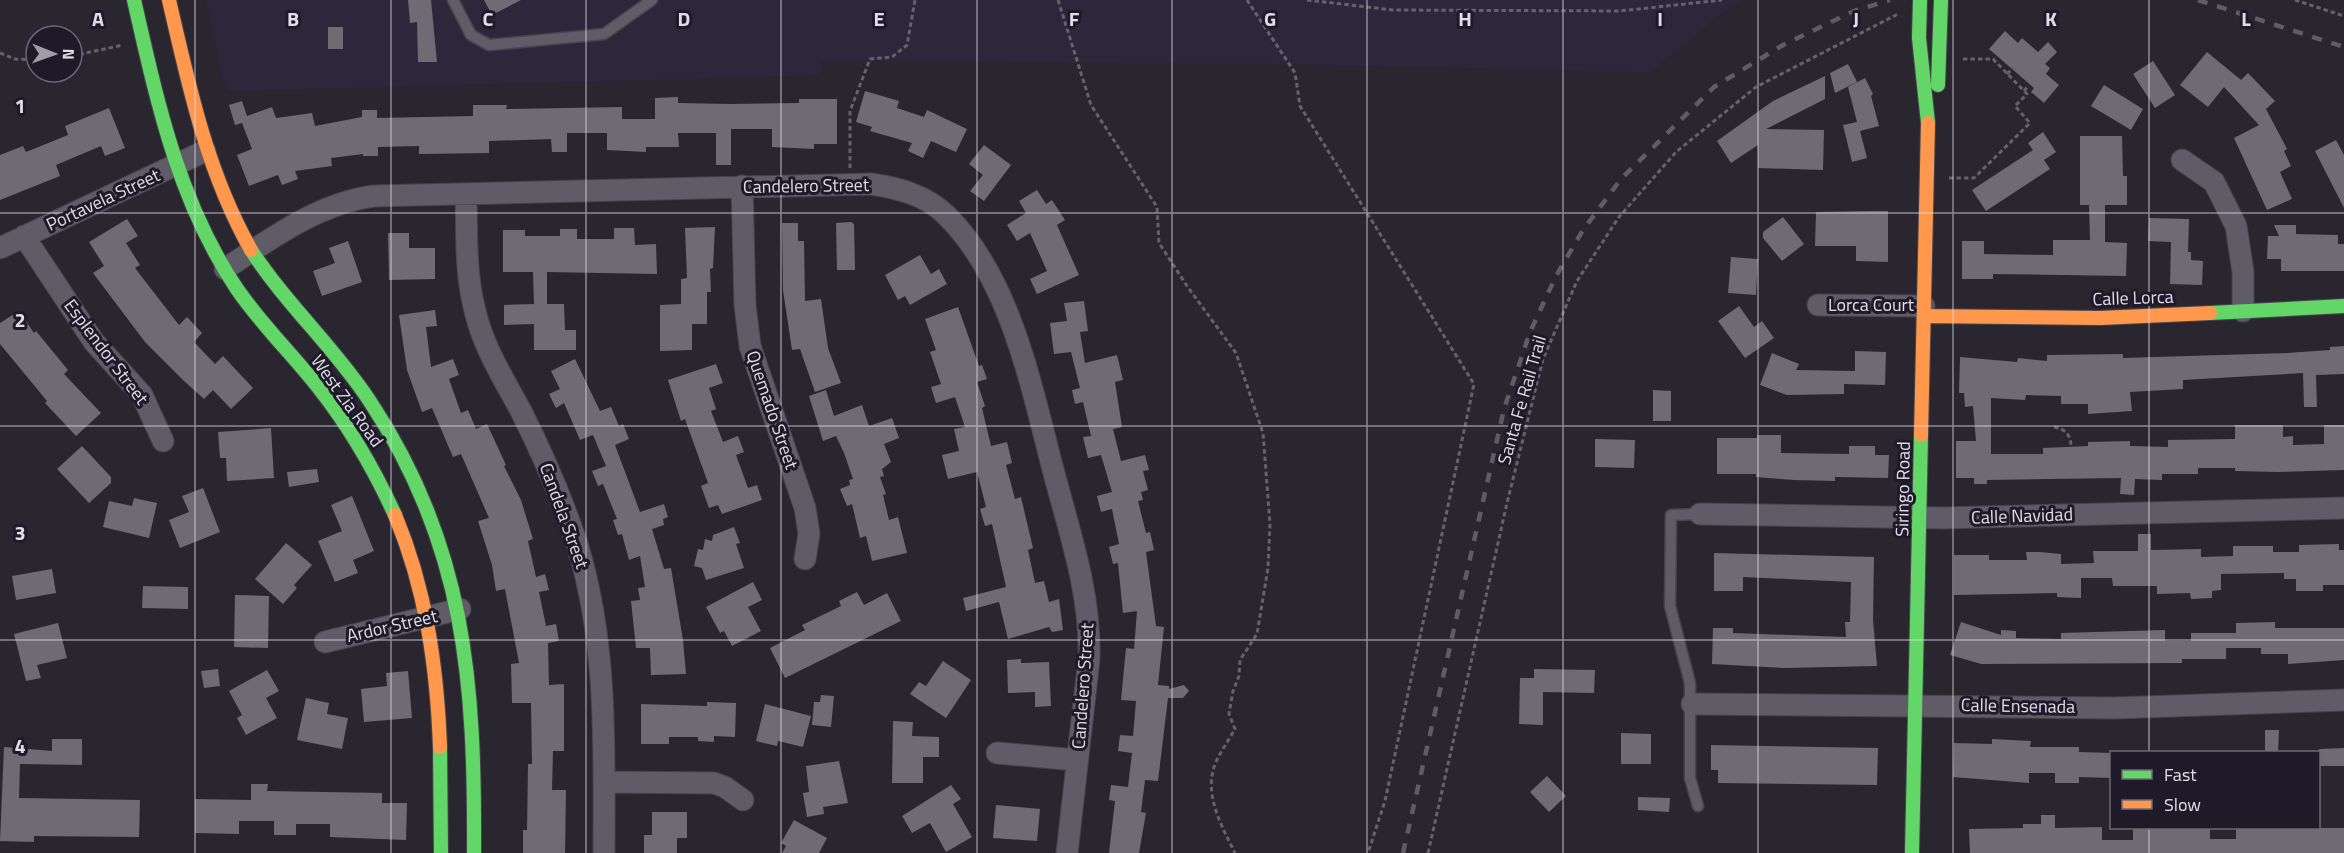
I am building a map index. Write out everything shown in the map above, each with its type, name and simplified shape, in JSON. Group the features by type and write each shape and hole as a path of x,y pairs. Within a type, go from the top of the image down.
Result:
{"main road":[{"name":"West Zia Road","path":"134,0 175,167 192,208 225,269 256,314 335,410 369,463 408,548 428,618 439,702 441,853"},
{"name":"West Zia Road","path":"169,0 205,151 229,209 252,251 278,290 358,385 393,437 433,520 460,609 473,701 474,853"},
{"name":"Siringo Road","path":"1912,853 1928,125 1919,39 1920,0"},
{"name":"Siringo Road","path":"1928,125 1940,79 1941,0"},
{"name":"Calle Lorca","path":"1924,311 2100,318 2344,306"}],"street":[{"name":"Portavela Street","path":"0,248 205,151"},
{"path":"2182,160 2214,182 2236,226 2243,272 2242,311"},
{"name":"Candelero Street","path":"225,269 314,214 343,202 374,196 850,184 891,187 929,202 944,213 972,247 1010,322 1030,382 1079,567 1088,613 1089,659 1067,853"},
{"name":"Quemado Street","path":"741,186 745,305 750,346 805,508 809,534 805,559"},
{"name":"Candela Street","path":"466,194 469,275 479,326 493,362 547,465 569,520 586,577 603,692 604,853"},
{"name":"Esplendor Street","path":"24,236 94,342 142,395 163,441"},
{"name":"Lorca Court","path":"1818,305 1924,311"},
{"name":"Calle Navidad","path":"1700,514 1920,518 2344,508"},
{"name":"Ardor Street","path":"325,642 460,609"},
{"name":"Calle Ensenada","path":"1692,704 2161,707 2344,700"},
{"path":"997,753 1077,760"},
{"path":"604,782 714,783 725,787 743,800"}],"lane":[{"path":"453,0 471,35 489,45 604,34 652,0"},
{"path":"1698,806 1690,777 1692,704 1680,637 1670,606 1671,515 1700,514"}],"path":[{"path":"850,184 850,111 870,59 892,57 907,45 915,0"},
{"path":"1058,0 1091,105 1157,207 1159,243 1236,353 1263,434 1270,524 1268,568 1257,634 1240,660 1239,676 1233,691 1229,714 1235,729 1213,769 1211,787 1220,822 1235,853"},
{"path":"1247,0 1295,73 1300,106 1474,384 1386,801 1368,853"},
{"path":"1307,0 1393,10 1620,11 1722,0"},
{"path":"2295,0 2344,16"},
{"name":"Santa Fe Rail Trail","path":"1428,853 1507,503 1543,359 1577,281 1619,217 1676,152 1756,87 1892,19 1898,15 1898,5"},
{"path":"84,53 144,40"},
{"path":"0,53 15,59 24,59"},
{"path":"1949,178 1974,178 2030,123 2015,106 2027,94 1993,59 1962,59"},
{"path":"2007,74 2014,67"},
{"path":"2024,91 2028,86"},
{"path":"2054,427 2068,434 2071,446"}],"shaded area":[{"path":"206,0 1743,0 1733,4 1651,72 1253,63 821,61 821,75 226,91"}],"building":[{"path":"408,0 431,0 437,62 418,62 417,22 410,23"},
{"path":"484,0 521,0 492,15"},
{"path":"328,27 343,27 343,49 328,49"},
{"path":"2005,31 2018,43 2022,38 2038,52 2048,42 2057,52 2045,64 2050,68 2046,74 2059,85 2044,103 2031,92 2034,88 1989,49"},
{"path":"2207,52 2241,80 2248,73 2275,101 2266,109 2287,149 2284,151 2291,166 2280,172 2292,199 2267,210 2234,138 2259,125 2224,87 2208,107 2180,85"},
{"path":"2153,61 2175,95 2155,108 2133,74"},
{"path":"1848,64 1857,82 1835,93 1830,73"},
{"path":"1825,76 1825,99 1766,129 1824,130 1823,170 1758,168 1758,145 1731,163 1717,141 1773,101"},
{"path":"1865,78 1873,94 1871,96 1879,126 1860,131 1867,158 1852,162 1843,125 1857,122 1848,87"},
{"path":"2104,85 2143,109 2131,130 2091,106"},
{"path":"865,91 899,101 897,108 924,117 927,110 967,129 956,152 931,141 923,158 908,151 912,143 870,131 872,127 856,122"},
{"path":"678,97 678,103 731,104 799,103 799,99 837,99 837,144 814,144 814,149 772,147 772,129 731,129 731,165 716,165 716,133 678,133 679,147 646,147 646,152 607,150 607,133 567,133 567,152 552,152 551,139 489,141 489,153 419,154 419,146 378,147 378,156 363,156 363,154 331,158 332,166 295,171 298,179 282,185 278,175 249,186 237,155 252,149 242,123 235,125 229,105 242,101 247,116 272,107 276,118 312,113 315,126 362,117 362,110 377,110 377,118 473,116 473,105 507,105 506,109 622,107 622,119 655,119 655,98"},
{"path":"109,108 125,148 105,156 101,146 56,165 60,176 0,200 0,155 23,146 26,152 68,135 65,126"},
{"path":"2043,132 2056,152 2044,160 2050,169 1986,211 1972,190 2033,150 2028,143"},
{"path":"2080,136 2122,136 2123,176 2127,176 2127,205 2105,205 2105,242 2127,243 2126,276 1993,274 1993,279 1962,279 1962,241 1984,241 1984,254 2053,255 2053,240 2090,240 2089,205 2080,205"},
{"path":"2336,140 2344,155 2344,208 2315,151"},
{"path":"984,145 1011,165 984,201 970,191 983,175 969,164"},
{"path":"1037,190 1046,204 1052,200 1065,220 1057,225 1079,275 1037,294 1030,279 1047,271 1030,233 1017,241 1007,225 1026,213 1019,201"},
{"path":"1888,211 1888,262 1856,261 1856,246 1815,246 1816,212"},
{"path":"1783,217 1804,244 1782,261 1763,238 1763,232"},
{"path":"2149,218 2189,219 2188,252 2191,252 2191,260 2203,261 2202,285 2170,284 2171,242 2148,241"},
{"path":"127,219 138,236 126,243 140,265 135,268 179,325 187,317 202,333 194,342 215,364 223,356 253,388 231,409 213,390 204,399 184,381 145,342 93,273 104,266 89,242"},
{"path":"851,222 854,224 855,270 837,270 836,223"},
{"path":"782,223 798,223 798,241 804,241 805,301 821,299 828,348 841,383 815,392 800,349 792,350 783,290"},
{"path":"2274,225 2296,225 2296,234 2338,235 2338,244 2344,244 2344,271 2281,271 2281,259 2267,259 2268,236 2279,236"},
{"path":"715,227 713,268 710,269 711,292 707,292 707,324 692,324 692,350 660,351 660,305 681,304 681,279 687,278 685,228"},
{"path":"614,228 634,228 635,245 656,244 657,274 547,272 547,304 564,304 565,330 576,330 576,350 534,350 534,324 504,325 504,305 534,304 533,272 503,272 503,230 525,230 525,236 560,236 560,229 577,229 577,239 614,239"},
{"path":"388,233 409,233 409,248 435,248 435,279 389,280"},
{"path":"348,241 362,282 322,296 313,271 335,263 329,248"},
{"path":"920,255 931,274 939,269 947,284 910,305 905,296 898,300 885,275"},
{"path":"1731,257 1758,259 1756,295 1728,293"},
{"path":"1084,301 1088,331 1080,332 1085,363 1117,355 1123,380 1115,382 1122,427 1113,429 1121,461 1145,455 1149,470 1143,471 1148,490 1141,492 1143,500 1138,501 1146,533 1150,532 1154,550 1146,552 1156,626 1164,627 1158,685 1169,686 1169,689 1184,685 1189,691 1183,698 1168,698 1158,781 1145,780 1141,812 1146,813 1139,853 1109,853 1115,801 1109,800 1111,785 1128,787 1132,753 1118,751 1120,735 1133,736 1136,701 1121,700 1126,648 1134,649 1137,611 1123,613 1118,563 1113,564 1109,547 1119,544 1112,509 1101,512 1097,496 1112,492 1101,455 1088,458 1083,437 1091,436 1083,402 1075,404 1072,390 1080,388 1071,352 1054,354 1050,323 1067,321 1064,303"},
{"path":"1739,306 1754,327 1762,321 1774,338 1745,358 1718,321"},
{"path":"958,307 979,366 982,365 987,379 977,382 985,406 982,408 991,446 1007,442 1012,463 1006,465 1015,499 1021,497 1033,548 1028,550 1035,583 1044,581 1049,602 1059,599 1063,630 1052,632 1049,627 1008,639 999,602 966,611 963,598 1006,587 992,524 985,526 980,509 986,507 977,472 948,479 942,455 959,451 954,429 965,427 955,397 936,403 931,387 941,384 930,352 936,350 925,319"},
{"path":"435,310 437,326 426,327 431,367 453,359 459,375 449,379 461,413 468,410 476,429 487,424 521,500 533,539 528,541 536,577 545,574 549,590 539,592 546,626 556,624 559,641 548,643 549,685 564,684 564,751 553,751 552,790 566,790 565,853 523,853 523,830 527,830 528,764 532,764 531,703 512,703 511,664 519,663 505,589 496,591 492,565 478,521 489,518 461,454 453,457 432,408 422,412 407,370 399,315"},
{"path":"19,311 34,333 36,331 68,370 64,374 101,413 76,436 45,403 47,401 0,344 0,323"},
{"path":"2344,346 2344,374 2316,375 2317,407 2304,407 2303,373 2183,380 2183,389 2130,392 2132,411 2088,414 2088,404 2061,404 2061,396 2026,395 2025,400 1991,398 1991,454 2043,454 2043,448 2088,446 2088,442 2130,441 2130,446 2168,447 2168,440 2235,439 2235,425 2283,425 2283,437 2293,436 2293,445 2324,444 2324,425 2344,425 2344,470 2277,472 2235,471 2235,468 2198,468 2198,474 2162,474 2162,480 2135,479 2134,495 2120,494 2121,478 1987,480 1987,484 1974,484 1974,478 1956,478 1956,441 1976,441 1973,406 1965,407 1964,393 1959,393 1960,357 2017,362 2018,358 2047,361 2047,355 2123,354 2123,358 2287,353 2330,350 2330,347"},
{"path":"1855,351 1886,352 1885,385 1844,384 1844,394 1787,395 1760,385 1772,353 1799,364 1796,370 1855,371"},
{"path":"575,359 600,411 611,407 619,426 623,424 629,439 615,445 640,512 664,504 668,517 663,519 664,525 652,529 664,569 671,568 686,674 651,675 650,648 636,648 631,601 640,600 638,588 645,587 640,556 629,560 622,534 618,535 613,520 617,519 603,484 598,486 592,471 606,466 593,435 580,440 564,403 556,408 549,394 560,389 551,371"},
{"path":"716,364 723,383 709,388 716,409 711,411 723,442 738,436 744,452 736,455 748,488 757,485 762,500 722,514 718,505 709,508 701,486 708,483 685,419 681,421 668,380"},
{"path":"826,390 834,416 862,405 869,426 892,418 899,438 884,444 891,462 882,469 884,476 880,477 886,494 883,495 889,520 898,517 907,553 872,561 866,536 860,538 852,504 847,506 840,489 850,485 849,480 853,479 844,453 836,436 823,441 809,396"},
{"path":"1653,390 1671,391 1671,421 1653,421"},
{"path":"271,428 274,478 227,481 226,458 220,458 218,432"},
{"path":"1757,435 1781,435 1781,453 1849,454 1849,446 1875,446 1875,455 1889,455 1888,478 1835,477 1835,481 1756,477 1756,474 1717,474 1717,438 1757,438"},
{"path":"1595,439 1635,440 1634,468 1595,467"},
{"path":"82,446 111,477 111,483 89,503 57,469"},
{"path":"317,469 319,482 289,487 287,472"},
{"path":"203,488 220,532 180,548 169,520 189,512 182,496"},
{"path":"352,496 374,551 353,560 358,573 335,582 318,541 342,531 331,505"},
{"path":"134,498 157,503 149,538 103,527 109,501 132,506"},
{"path":"734,527 740,543 736,544 744,568 706,580 702,568 694,566 698,549 703,550 705,539 712,541 713,535"},
{"path":"2138,534 2151,534 2151,550 2201,549 2201,557 2233,556 2233,546 2273,546 2273,552 2299,552 2299,545 2339,544 2339,550 2344,550 2344,585 2323,585 2323,591 2296,591 2296,579 2284,579 2284,573 2221,574 2221,590 2212,591 2212,598 2191,599 2190,593 2157,594 2157,586 2113,586 2112,578 2081,578 2081,598 2057,597 2057,593 1954,595 1954,555 1989,555 1989,560 2027,560 2026,552 2040,552 2061,554 2061,564 2094,563 2093,551 2138,551"},
{"path":"286,543 312,565 294,585 297,588 283,604 255,579"},
{"path":"1714,553 1874,557 1873,620 1877,666 1784,668 1712,664 1713,628 1733,628 1733,633 1846,637 1845,622 1850,622 1851,582 1743,577 1743,591 1714,591"},
{"path":"52,569 56,593 16,600 12,576"},
{"path":"753,582 762,600 748,607 761,631 732,646 724,631 720,633 706,607"},
{"path":"143,586 188,587 188,609 142,608"},
{"path":"857,592 864,605 887,593 901,621 785,678 770,648 805,630 802,625 841,606 839,601"},
{"path":"235,595 269,596 268,648 234,647"},
{"path":"1961,622 2001,635 2001,630 2016,631 2016,638 2061,639 2061,633 2165,630 2165,641 2191,641 2191,633 2236,633 2236,623 2275,622 2275,628 2344,628 2344,660 2288,664 2288,654 2261,654 2261,648 2226,648 2226,659 2182,659 2182,663 1981,664 1950,655"},
{"path":"58,623 67,658 37,665 41,678 26,681 14,634"},
{"path":"1021,659 1021,663 1049,662 1051,706 1035,707 1035,692 1008,693 1007,660"},
{"path":"943,661 971,680 946,718 910,694 919,682 926,686"},
{"path":"218,669 220,686 204,688 201,671"},
{"path":"1534,669 1595,670 1594,693 1543,692 1543,725 1519,724 1520,678 1534,678"},
{"path":"267,670 279,691 266,698 277,718 246,735 237,718 242,715 229,691"},
{"path":"408,671 412,718 364,722 361,689 387,686 386,673"},
{"path":"821,695 834,696 831,727 812,725 814,702 820,702"},
{"path":"306,698 329,703 327,714 348,718 342,749 297,740"},
{"path":"707,702 736,703 735,737 714,736 714,742 698,741 698,737 669,737 669,744 641,744 641,704 707,706"},
{"path":"765,704 811,716 803,747 778,741 777,746 756,741"},
{"path":"893,721 913,722 912,736 939,737 939,757 923,757 923,783 892,783"},
{"path":"2265,730 2279,730 2278,751 2265,751"},
{"path":"1621,733 1651,734 1651,764 1621,764"},
{"path":"52,739 82,739 82,765 20,764 19,798 140,800 139,837 34,836 34,842 0,841 4,747 52,751"},
{"path":"1992,739 2031,741 2030,747 2079,747 2079,752 2110,753 2110,778 2079,777 2079,783 2055,783 2055,773 2029,773 2029,783 1953,777 1954,743 1992,744"},
{"path":"1711,745 1878,748 1877,785 1718,783 1718,770 1711,770"},
{"path":"2344,748 2344,766 2320,766 2319,749"},
{"path":"839,761 848,803 823,807 824,814 807,817 803,793 809,792 806,766"},
{"path":"1547,776 1566,796 1549,812 1530,792"},
{"path":"251,784 268,784 267,791 382,793 382,803 407,803 406,840 330,837 330,824 296,824 296,835 274,835 274,821 239,821 239,834 195,833 195,799 251,800"},
{"path":"951,785 961,799 953,804 972,837 946,852 930,823 912,833 902,816"},
{"path":"1638,797 1670,798 1669,812 1638,810"},
{"path":"996,805 1040,809 1037,841 993,838"},
{"path":"652,812 687,812 687,838 677,838 677,853 644,853 644,835 652,835"},
{"path":"2041,815 2055,815 2055,828 2102,827 2102,840 2133,840 2133,829 2210,829 2210,839 2236,839 2236,829 2344,828 2344,853 1970,853 1969,829 2023,828 2023,824 2041,824"},
{"path":"794,820 827,838 819,853 782,853 786,846 781,843"}],"railway":[{"path":"1403,853 1504,409 1530,332 1556,276 1583,230 1621,179 1714,87 1783,45 1854,11 1890,0"},
{"path":"2198,0 2344,47"}],"traffic: fast":[{"path":"134,0 161,113 199,221 246,302 308,375 340,417 370,465 395,515"},
{"path":"1920,0 1919,38 1928,123"},
{"path":"1938,85 1941,0"},
{"path":"251,250 279,289 341,362 369,400 401,454 426,508 445,563 458,618 467,674 472,732 474,853"},
{"path":"2210,313 2344,306"},
{"path":"1912,853 1921,435"},
{"path":"440,747 441,853"}],"traffic: slow":[{"path":"169,0 192,97 211,160 222,190 251,250"},
{"path":"1921,435 1928,123"},
{"path":"1924,316 2100,318 2210,313"},
{"path":"395,515 415,571 428,629 436,687 440,747"}]}
